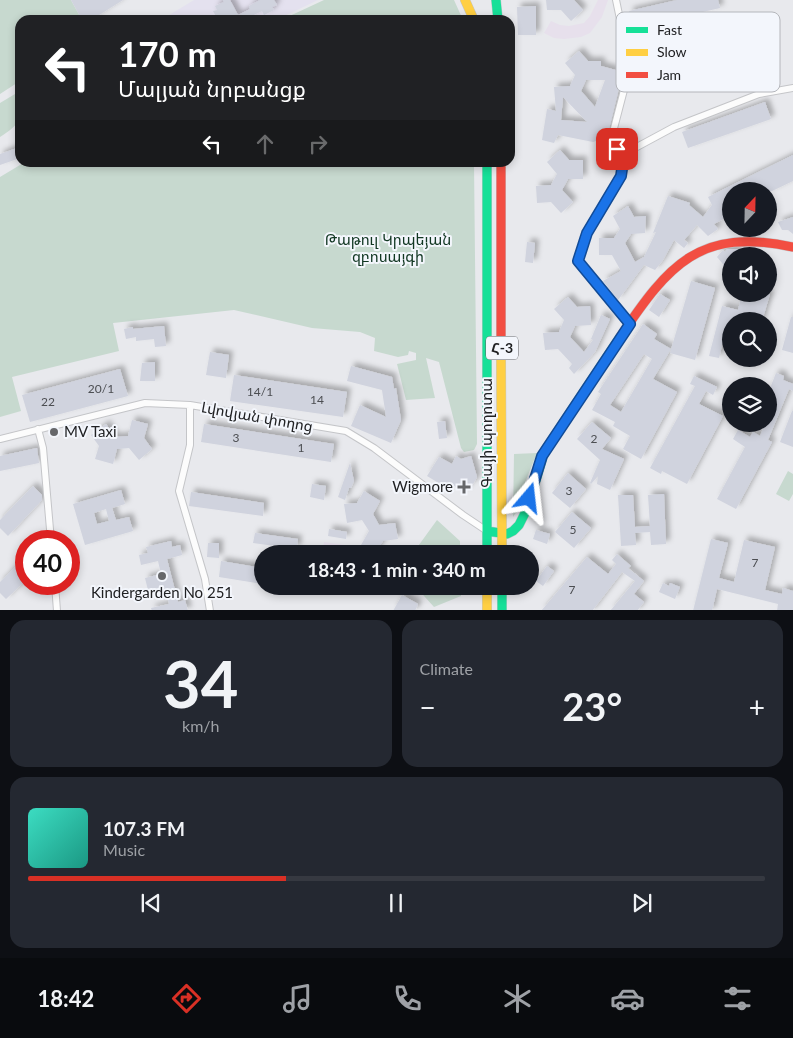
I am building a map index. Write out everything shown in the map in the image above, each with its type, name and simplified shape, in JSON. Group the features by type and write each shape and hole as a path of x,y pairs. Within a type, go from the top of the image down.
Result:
{"main road":[{"path":"465,0 472,15"},
{"path":"496,0 498,15"},
{"name":"Գայի պողոտա","path":"487,167 487,545"},
{"name":"Գայի պողոտա","path":"501,167 502,545"},
{"path":"488,530 502,534 511,533 517,526 524,514 542,456 663,278 684,260 713,245 742,240 793,247"},
{"path":"487,595 487,610"},
{"path":"502,595 502,610"}],"street":[{"path":"780,90 793,88"},
{"path":"623,92 612,136 613,143 622,156 623,168 621,176 587,233 578,261 630,324"},
{"path":"622,156 683,124 759,94 770,92"},
{"name":"Լվովյան փողոց","path":"0,438 145,403 190,405 346,432 374,448 463,515 488,530"},
{"path":"190,405 190,445 179,491 205,580 210,610"},
{"path":"38,429 43,448 50,530"},
{"path":"56,595 57,610"}],"shaded area":[{"path":"194,0 318,0 286,15 169,15"},
{"path":"598,0 608,0 602,17 590,33 581,37 564,39 554,38 544,33 551,21 569,26 584,23"},
{"path":"324,542 345,545 324,545"}],"green space":[{"path":"0,0 71,0 79,15 15,15 15,84 0,94"},
{"path":"324,0 454,0 461,15 292,15"},
{"path":"15,94 15,125 0,137 0,103"},
{"name":"Թաթուլ Կրպեյան զբոսայգի","path":"17,167 474,167 477,444 474,450 464,452 461,448 439,362 426,358 435,398 406,400 397,364 416,360 416,353 409,351 408,355 398,357 374,351 375,338 360,332 312,328 234,310 113,323 119,351 12,377 21,411 0,417 0,177"},
{"path":"537,453 524,485 519,508 513,517 514,454"},
{"path":"788,471 793,474 793,494 789,501 776,494"},
{"path":"437,520 460,541 460,545 419,545"},
{"path":"423,595 461,595 461,596 434,607"}],"building":[{"path":"71,0 123,0 99,15 79,15"},
{"path":"223,0 230,0 238,15 215,15 213,11 217,10 215,6 224,2"},
{"path":"260,0 274,0 277,5 272,7 274,10 264,15 262,11 254,15 238,15 250,9 249,6"},
{"path":"546,0 574,0 583,10 571,21 561,10 547,10"},
{"path":"677,0 718,0 720,8 703,12 629,11"},
{"path":"536,6 536,35 518,35 517,7"},
{"path":"579,51 588,61 601,61 601,66 616,70 616,92 618,92 608,133 604,138 593,142 558,135 554,143 542,140 547,109 556,111 554,87 570,86 575,75 565,63","holes":["586,80 605,80 595,107 581,91","563,97 587,122 561,120"]},
{"path":"765,102 771,119 688,148 682,132"},
{"path":"15,149 15,160 0,165 0,154"},
{"path":"560,150 569,160 583,160 583,179 568,179 562,190 573,202 561,213 551,202 537,203 536,186 551,185 557,174 547,162"},
{"path":"793,155 793,181 778,188 778,182 738,182"},
{"path":"722,190 722,220 714,224 718,229 708,236 697,225 684,240 688,243 684,248 674,240 655,270 644,265 618,300 603,281 621,271 612,255 599,255 599,238 614,238 620,229 613,216 628,206 634,217 646,216 645,233 631,234 625,243 635,262 644,257 656,232 653,233 668,196 690,203 689,205 703,217 712,205 708,197"},
{"path":"793,217 793,234 788,230 782,230 778,222"},
{"path":"527,242 535,243 533,263 525,262"},
{"path":"722,251 722,263 717,257"},
{"path":"691,281 715,288 695,360 670,353"},
{"path":"660,294 670,300 659,317 649,310"},
{"path":"568,297 577,307 590,306 591,325 575,326 570,337 584,352 593,340 591,339 601,315 610,319 595,352 574,374 569,368 572,364 558,349 545,350 543,333 559,332 564,320 554,309"},
{"path":"740,302 768,302 765,312 722,312 722,345 719,358 709,356 722,306 738,310"},
{"path":"791,317 793,317 793,353 782,350"},
{"path":"643,324 657,334 654,339 671,349 653,379 677,392 641,459 623,449 630,436 613,426 615,422 592,410 601,394 598,392","holes":["644,354 652,359 621,412 610,405"]},
{"path":"164,326 166,346 155,347 154,339 136,341 136,337 126,339 124,329"},
{"path":"210,352 229,355 226,378 206,375"},
{"path":"155,362 155,381 140,381 142,363"},
{"path":"351,366 392,377 394,389 396,388 401,420 391,443 351,426 360,405 386,417 382,390 347,381"},
{"path":"120,369 128,396 30,422 22,395"},
{"path":"776,373 784,376 783,380 793,384 793,391 789,389 777,418 777,377 774,377"},
{"path":"234,375 347,392 343,417 230,401"},
{"path":"694,376 717,387 713,395 706,391 699,404 722,416 722,418 687,484 662,471 661,474 650,468 695,386 690,384"},
{"path":"793,411 793,447 780,442"},
{"path":"132,420 148,424 144,438 152,449 139,460 129,448 117,449 113,464 95,459 99,446 91,435 106,424 115,437 128,436"},
{"path":"445,421 447,438 439,439 437,422"},
{"path":"592,422 611,438 602,449 624,459 610,490 597,484 598,476 590,483 600,460 577,439"},
{"path":"204,424 334,444 331,462 201,442"},
{"path":"737,432 741,432 750,437 753,432 760,436 762,432 771,432 768,440 772,442 736,509 717,499 745,447 733,439"},
{"path":"37,448 39,463 0,471 0,456"},
{"path":"456,456 461,459 471,456 477,477 466,491 461,491 452,484 450,488 442,485 427,476 439,457 452,464"},
{"path":"350,463 354,481 351,488 349,488 345,500 338,497"},
{"path":"568,473 586,489 570,508 552,493"},
{"path":"312,484 326,486 324,500 310,497"},
{"path":"33,486 42,495 42,500 8,536 0,528 0,520"},
{"path":"121,490 125,504 112,508 116,520 129,517 133,531 85,545 73,504","holes":["106,509 109,521 97,524 94,513"]},
{"path":"364,491 380,501 373,514 379,525 395,523 398,539 383,541 380,545 361,545 369,531 362,520 347,523 344,504 357,503"},
{"path":"191,492 264,503 263,516 189,506"},
{"path":"664,494 666,544 651,545 650,532 635,533 636,545 621,546 618,495 633,495 635,527 650,526 648,495"},
{"path":"572,512 591,528 574,548 555,532"},
{"path":"329,529 347,532 346,539 328,536"},
{"path":"536,530 550,534 547,544 533,539"},
{"path":"255,533 298,539 297,545 253,543"},
{"path":"711,539 728,543 719,578 734,582 744,540 775,547 765,590 782,594 783,588 793,591 793,610 777,610 778,604 717,589 712,610 693,610"},
{"name":"Kindergarden No 251","path":"171,541 172,547 180,545 182,555 167,559 178,602 185,600 188,610 152,610 151,608 169,604 166,590 149,594 145,578 161,574 158,561 141,565 139,555 148,553 146,547"},
{"path":"208,543 219,543 219,558 207,557"},
{"path":"617,554 631,566 628,568 644,581 634,594 644,602 638,610 611,610 635,581 622,572 593,610 542,610 587,557 608,574 616,564 612,560"},
{"path":"221,561 254,567 254,583 219,577"},
{"path":"547,566 554,571 543,586 539,583 539,577"},
{"path":"15,567 15,590 6,599 0,593 0,582"},
{"path":"663,583 669,586 670,583 680,587 675,599 659,592"},
{"path":"402,595 418,604 415,610 394,610"}],"traffic: fast":[{"path":"496,0 498,15"},
{"path":"487,167 487,545"},
{"path":"487,531 507,534 519,525 528,507 545,450 620,337"},
{"path":"502,595 502,610"}],"traffic: slow":[{"path":"465,0 472,15"},
{"path":"501,355 502,545"},
{"path":"487,595 487,610"}],"traffic: jam":[{"path":"501,167 501,355"},
{"path":"620,337 655,289 672,271 690,257 710,247 734,242 761,242 793,247"}],"place":[{"name":"MV Taxi","path":"54,432"},
{"name":"Wigmore","path":"464,487"},
{"name":"Kindergarden No 251","path":"162,576"}],"route":[{"path":"529,498 542,456 630,324 594,278 589,276 578,261 582,243 587,233 621,176 623,162 622,156 617,149"}]}
